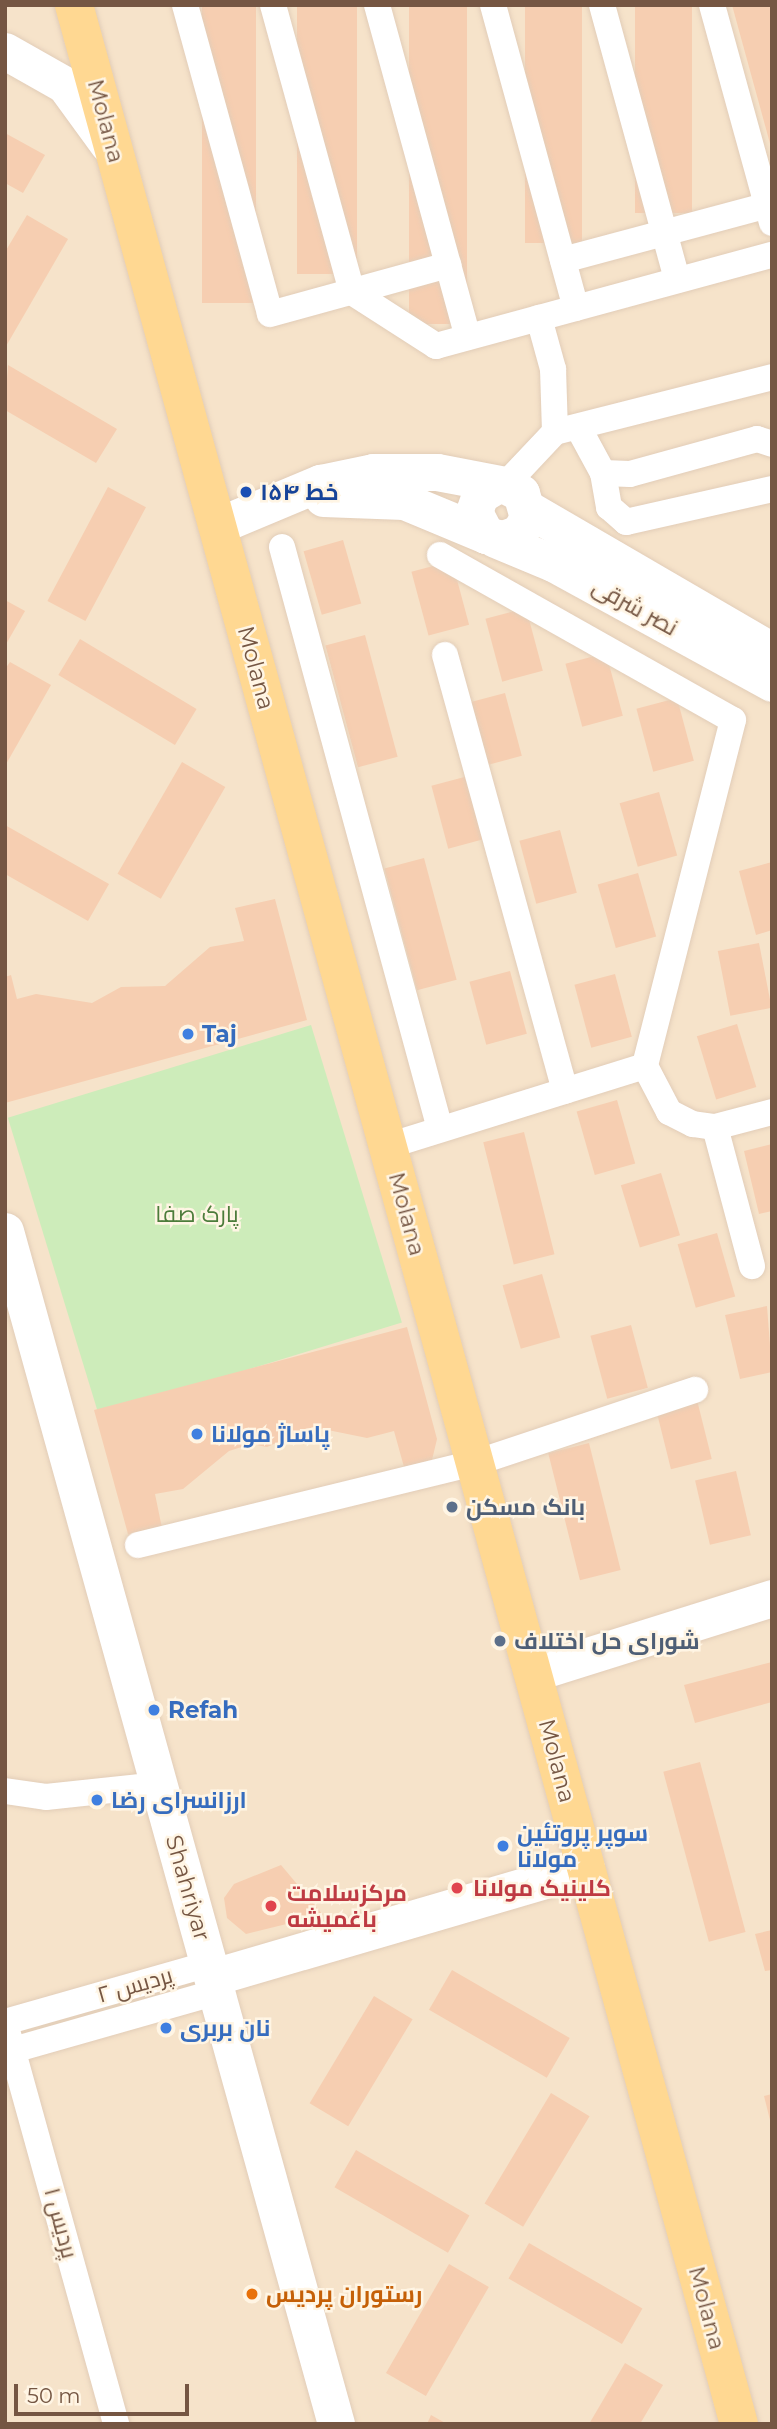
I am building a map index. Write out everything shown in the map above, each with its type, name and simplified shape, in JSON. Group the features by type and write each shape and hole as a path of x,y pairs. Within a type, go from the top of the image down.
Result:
{"main road":[{"name":"Molana","path":"74,5 739,2424"}],"street":[{"path":"185,5 270,314 448,265"},
{"path":"273,5 352,292 436,346 772,255"},
{"path":"377,5 468,337"},
{"path":"494,5 576,308"},
{"path":"602,5 677,281"},
{"path":"563,260 664,233 770,211 712,5"},
{"path":"5,51 65,85 115,153"},
{"path":"539,318 553,369 558,437 603,473 631,474 757,439 772,444"},
{"path":"490,537 519,533 514,495 558,437 772,377"},
{"name":"نصر شرقی","path":"217,526 320,483 373,472 437,472 514,495 772,651"},
{"path":"603,473 609,508 626,522 772,489"},
{"name":"نصر شرقی","path":"273,503 345,495 404,501 553,563 772,683"},
{"path":"282,547 440,1129"},
{"path":"440,555 733,720 645,1066 669,1111 715,1127 772,1112"},
{"path":"444,655 565,1091"},
{"path":"388,1146 645,1066"},
{"path":"715,1127 752,1266"},
{"name":"Shahriyar","path":"5,1231 159,1785 218,1976 336,2424"},
{"path":"138,1545 475,1463 695,1390"},
{"path":"533,1673 772,1598"},
{"path":"5,1791 47,1797 159,1785"},
{"name":"پردیس ۲","path":"5,2022 218,1976 586,1868"},
{"path":"13,2050 218,1976"},
{"name":"پردیس ۱","path":"5,2022 116,2424"}],"shaded area":[{"path":"5,5 772,5 772,2424 5,2424"}],"green space":[{"name":"پارک صفا","path":"311,1025 402,1322 99,1415 8,1118"}],"building":[{"path":"202,5 256,5 256,303 202,303"},
{"path":"297,5 357,5 357,274 297,274"},
{"path":"409,5 467,5 467,324 409,324"},
{"path":"525,5 582,5 582,243 525,243"},
{"path":"635,5 692,5 692,213 635,213"},
{"path":"732,5 772,5 772,147 771,147"},
{"path":"5,133 45,155 23,193 5,183"},
{"path":"27,215 68,239 5,348 5,252"},
{"path":"8,365 117,429 96,463 5,410"},
{"path":"108,487 146,507 85,621 47,601"},
{"path":"343,540 361,603 322,615 304,551"},
{"path":"452,561 469,625 429,636 411,572"},
{"path":"5,600 25,611 5,646"},
{"path":"526,608 543,671 502,682 485,619"},
{"path":"365,635 398,757 358,767 325,646"},
{"path":"80,639 197,709 175,745 58,675"},
{"path":"606,653 623,716 582,727 565,664"},
{"path":"10,662 51,685 5,766 5,669"},
{"path":"505,693 522,756 481,767 464,704"},
{"path":"677,698 694,761 653,772 636,709"},
{"path":"182,762 225,787 161,899 118,874"},
{"path":"472,775 489,838 448,849 431,786"},
{"path":"659,792 677,855 638,867 620,803"},
{"path":"5,825 109,884 88,921 5,874"},
{"path":"560,830 577,893 536,904 519,841"},
{"path":"424,858 457,980 417,990 384,869"},
{"path":"772,862 772,930 756,935 739,871"},
{"path":"638,873 656,936 616,948 598,885"},
{"path":"275,899 307,1020 5,1103 5,977 11,975 17,999 36,994 92,1003 121,987 165,986 210,947 244,941 235,908"},
{"path":"759,943 772,1008 730,1016 718,951"},
{"path":"510,971 527,1034 486,1045 469,982"},
{"path":"615,974 632,1037 591,1048 574,985"},
{"path":"737,1024 756,1087 716,1099 697,1036"},
{"path":"617,1100 635,1163 595,1175 577,1112"},
{"path":"524,1132 554,1254 514,1264 483,1142"},
{"path":"772,1144 772,1211 759,1214 744,1151"},
{"path":"661,1173 680,1235 640,1247 621,1185"},
{"path":"717,1233 735,1296 696,1308 678,1244"},
{"path":"542,1274 560,1337 521,1349 503,1285"},
{"path":"767,1306 772,1372 740,1379 725,1315"},
{"path":"631,1325 648,1388 607,1399 590,1336"},
{"name":"پاساژ مولانا","path":"407,1327 437,1439 432,1460 404,1467 394,1431 367,1438 313,1427 267,1447 251,1444 229,1451 183,1489 155,1494 163,1533 135,1539 128,1534 94,1410"},
{"path":"696,1396 712,1459 671,1469 655,1406"},
{"path":"589,1443 621,1570 580,1580 548,1453"},
{"path":"736,1471 751,1535 710,1545 695,1480"},
{"path":"772,1662 772,1702 695,1723 684,1685"},
{"path":"700,1762 746,1932 709,1942 663,1772"},
{"name":"مرکزسلامت باغمیشه","path":"281,1865 323,1915 246,1934 227,1918 224,1898 234,1884"},
{"path":"772,1930 772,1970 765,1971 755,1934"},
{"path":"452,1970 570,2038 547,2078 429,2010"},
{"path":"374,1996 413,2019 348,2126 310,2103"},
{"path":"551,2093 590,2116 523,2227 485,2204"},
{"path":"772,2094 772,2124 771,2124 764,2096"},
{"path":"356,2150 469,2216 448,2253 334,2187"},
{"path":"529,2243 642,2308 622,2344 508,2279"},
{"path":"449,2264 489,2287 426,2396 386,2373"},
{"path":"625,2363 663,2385 640,2424 589,2424"},
{"path":"431,2415 447,2424 427,2424"}],"place":[{"name":"خط ۱۵۴","path":"246,492"},
{"name":"Taj","path":"188,1034"},
{"name":"پاساژ مولانا","path":"197,1434"},
{"name":"بانک مسکن","path":"452,1507"},
{"name":"شورای حل اختلاف","path":"500,1641"},
{"name":"Refah","path":"154,1710"},
{"name":"ارزانسرای رضا","path":"97,1800"},
{"name":"سوپر پروتئین مولانا","path":"503,1846"},
{"name":"کلینیک مولانا","path":"457,1888"},
{"name":"مرکزسلامت باغمیشه","path":"271,1906"},
{"name":"نان بربری","path":"166,2028"},
{"name":"رستوران پردیس","path":"252,2294"}]}
